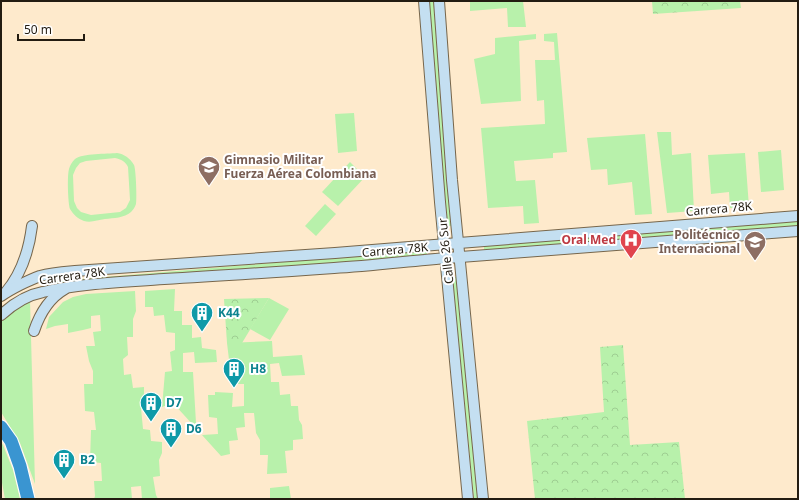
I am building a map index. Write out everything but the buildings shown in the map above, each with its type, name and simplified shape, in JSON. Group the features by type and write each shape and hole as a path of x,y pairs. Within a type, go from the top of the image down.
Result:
{"highway":[{"path":"1,427 11,440 20,466 28,499"}],"main road":[{"name":"Calle 26 Sur","path":"424,1 445,258 468,499"},
{"name":"Calle 26 Sur","path":"439,1 452,180 483,499"},
{"name":"Carrera 78K","path":"3,295 41,276 75,271 335,254 798,216"},
{"path":"3,295 15,279 24,262 31,238 32,226"},
{"name":"Carrera 78K","path":"1,314 18,301 33,294 67,288 129,281 335,268 445,258 798,231"},
{"path":"34,331 37,321 46,305 67,288"},
{"path":"1,422 11,440"}],"green space":[{"path":"429,1 435,1 453,226 447,226"},
{"path":"470,1 523,1 526,27 508,27 507,8 470,11"},
{"path":"652,1 740,1 741,8 653,14"},
{"path":"557,33 567,152 553,153 553,158 514,161 516,181 535,180 539,223 524,224 523,206 488,208 481,128 545,124 544,100 537,101 535,60 555,60 554,42 544,41 544,34"},
{"path":"536,34 536,39 519,41 521,101 481,104 474,59 495,54 495,38"},
{"path":"354,113 357,151 338,153 335,114"},
{"path":"657,132 671,132 672,155 691,153 694,211 667,213"},
{"path":"645,134 652,214 635,215 632,182 608,185 607,169 591,170 587,138"},
{"path":"781,150 784,190 761,192 758,152"},
{"path":"117,153 129,158 134,165 136,191 135,206 131,212 122,217 92,222 87,222 78,218 69,206 68,172 72,162 79,157 89,155","holes":["115,158 125,162 128,167 130,200 126,208 120,212 91,215 81,212 77,208 74,201 73,175 76,168 80,163 86,161"]},
{"path":"745,153 749,207 730,208 729,192 711,194 708,155"},
{"path":"350,162 365,177 338,206 322,192"},
{"path":"325,204 336,214 316,236 305,226"},
{"path":"798,221 798,227 484,252 484,246"},
{"path":"427,250 427,256 57,285 57,281"},
{"path":"452,277 458,277 479,499 474,499"},
{"path":"175,289 174,311 182,311 182,325 192,325 192,338 201,337 202,348 216,350 217,362 195,363 194,352 183,353 183,372 193,372 196,423 194,426 173,403 162,407 165,372 172,371 170,352 175,350 175,333 166,332 164,315 154,316 153,307 145,307 145,291"},
{"path":"135,291 136,311 133,319 133,337 127,337 128,355 123,359 124,375 131,374 133,388 144,387 141,408 143,429 150,430 151,441 162,442 162,453 159,460 160,476 153,477 158,499 142,499 141,486 131,487 132,499 94,499 94,481 102,481 101,463 90,462 91,430 96,430 94,412 85,411 84,384 93,384 93,371 86,346 95,346 93,332 101,331 100,315 91,316 91,328 68,333 68,324 46,329 49,317 63,302 73,297 86,294"},
{"path":"269,298 289,309 270,340 250,329"},
{"path":"269,298 242,343 227,343 224,299"},
{"path":"30,300 35,484 20,443 1,412 1,322 20,305"},
{"path":"272,341 273,357 302,355 305,375 282,376 279,363 270,364 271,382 279,382 280,395 290,394 291,406 298,406 303,439 293,440 293,450 285,451 287,473 267,474 268,455 260,455 260,440 256,433 254,413 244,413 245,427 236,428 238,440 229,441 230,454 221,456 202,435 218,434 217,418 209,417 208,395 215,395 215,392 233,393 232,407 244,406 244,384 235,384 235,374 230,368 227,343"},
{"path":"623,345 630,445 679,442 685,499 535,499 527,421 604,412 600,347"},
{"path":"1,442 13,470 20,499 5,499 1,477"},
{"path":"289,486 291,499 270,499 270,488"}],"place":[{"name":"Gimnasio Militar Fuerza Aérea Colombiana","path":"209,186"},
{"name":"Oral Med","path":"631,260"},
{"name":"Politécnico Internacional","path":"755,262"},
{"name":"K44","path":"202,332"},
{"name":"H8","path":"234,388"},
{"name":"D7","path":"151,422"},
{"name":"D6","path":"171,448"},
{"name":"B2","path":"64,480"}]}
